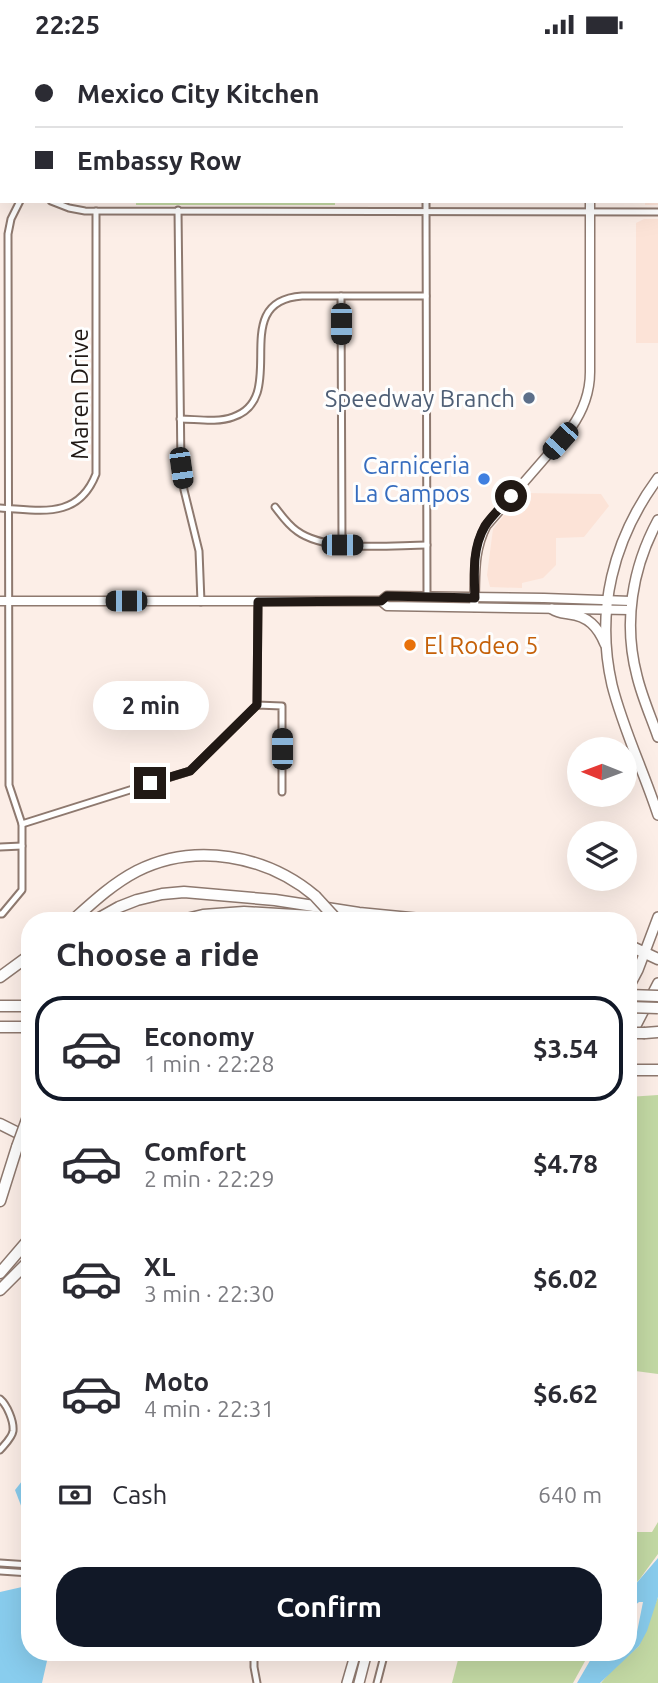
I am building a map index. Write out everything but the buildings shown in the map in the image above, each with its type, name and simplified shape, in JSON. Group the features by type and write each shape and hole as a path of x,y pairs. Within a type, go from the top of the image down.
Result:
{"highway":[{"path":"82,912 129,876 161,862 189,856 221,856 257,863 289,878 315,896 330,912"},
{"path":"110,912 149,896 172,892 199,892 353,912"},
{"path":"637,949 658,959"},
{"path":"0,978 21,962"},
{"path":"0,978 21,968"},
{"path":"637,995 658,996"},
{"path":"0,1006 21,1006"},
{"path":"637,1007 658,1007"},
{"path":"0,1027 21,1027"},
{"path":"637,1033 658,1032"},
{"path":"637,1070 658,1070"},
{"path":"0,1123 21,1134"},
{"path":"0,1201 21,1137"},
{"path":"0,1273 21,1248"},
{"path":"0,1290 21,1269"}],"main road":[{"path":"658,478 625,534 611,577 607,605 610,673 658,815"},
{"path":"658,520 641,557 631,606 634,665 658,737"},
{"path":"552,608 558,612 580,616 591,623 599,632 607,650"},
{"path":"637,970 658,918"},
{"path":"637,1024 658,983"},
{"path":"348,1683 354,1661"},
{"path":"359,1683 365,1661"}],"street":[{"path":"0,914 22,890 22,824 9,785 4,601 8,509 8,234 12,216 19,203"},
{"path":"56,203 69,208 96,211 494,211 590,206 658,212"},
{"path":"132,203 132,211"},
{"path":"340,203 340,211"},
{"path":"426,203 427,597"},
{"path":"494,203 494,211"},
{"path":"475,602 476,550 486,526 571,428 586,399 590,372 590,206"},
{"path":"178,210 181,468 199,546 201,602"},
{"name":"Maren Drive","path":"0,508 49,510 65,507 86,494 96,474 96,211"},
{"path":"341,296 342,545"},
{"path":"180,419 225,419 243,412 253,402 259,390 261,331 270,311 283,301 293,297 426,296"},
{"path":"275,507 293,529 319,541 342,545 427,545"},
{"path":"4,601 381,601 387,596 552,608 607,605"},
{"path":"381,601 387,606 475,602 631,606"},
{"path":"22,824 190,771 257,705 258,602"},
{"path":"257,705 282,706 282,792"},
{"path":"0,779 9,779"},
{"path":"0,847 22,846"},
{"path":"0,1399 6,1405 13,1434 0,1450"},
{"path":"0,1563 21,1564"},
{"path":"0,1570 21,1572"},
{"path":"254,1661 257,1683"},
{"path":"377,1683 383,1661"}],"shaded area":[{"path":"644,219 658,219 658,343 636,343 636,223"},
{"path":"522,493 601,494 609,506 584,537 556,538 556,565 543,578 522,583 522,588 490,587 487,575 493,529"}],"green space":[{"path":"136,203 335,203 335,205"},
{"path":"161,687 162,698 145,700 144,688"},
{"path":"658,1095 658,1374 637,1371 637,1096"},
{"path":"658,1522 658,1554 637,1582 637,1532 652,1532"},
{"path":"658,1597 658,1683 601,1683 622,1661 637,1661 639,1646"},
{"path":"458,1661 585,1661 573,1683 452,1683"}],"water":[{"path":"21,1482 21,1506 15,1490"},
{"path":"658,1558 658,1597 647,1631 637,1648 643,1602 637,1604 637,1582"},
{"path":"21,1587 21,1661 47,1661 42,1683 0,1683 0,1592"},
{"path":"590,1661 623,1661 600,1683 577,1683"}],"place":[{"name":"Speedway Branch","path":"529,398"},
{"name":"Carniceria La Campos","path":"484,479"},
{"name":"El Rodeo 5","path":"410,645"}],"route":[{"path":"150,783 190,771 257,705 258,602 381,601 387,596 475,598 478,544 486,526 511,496"}]}
